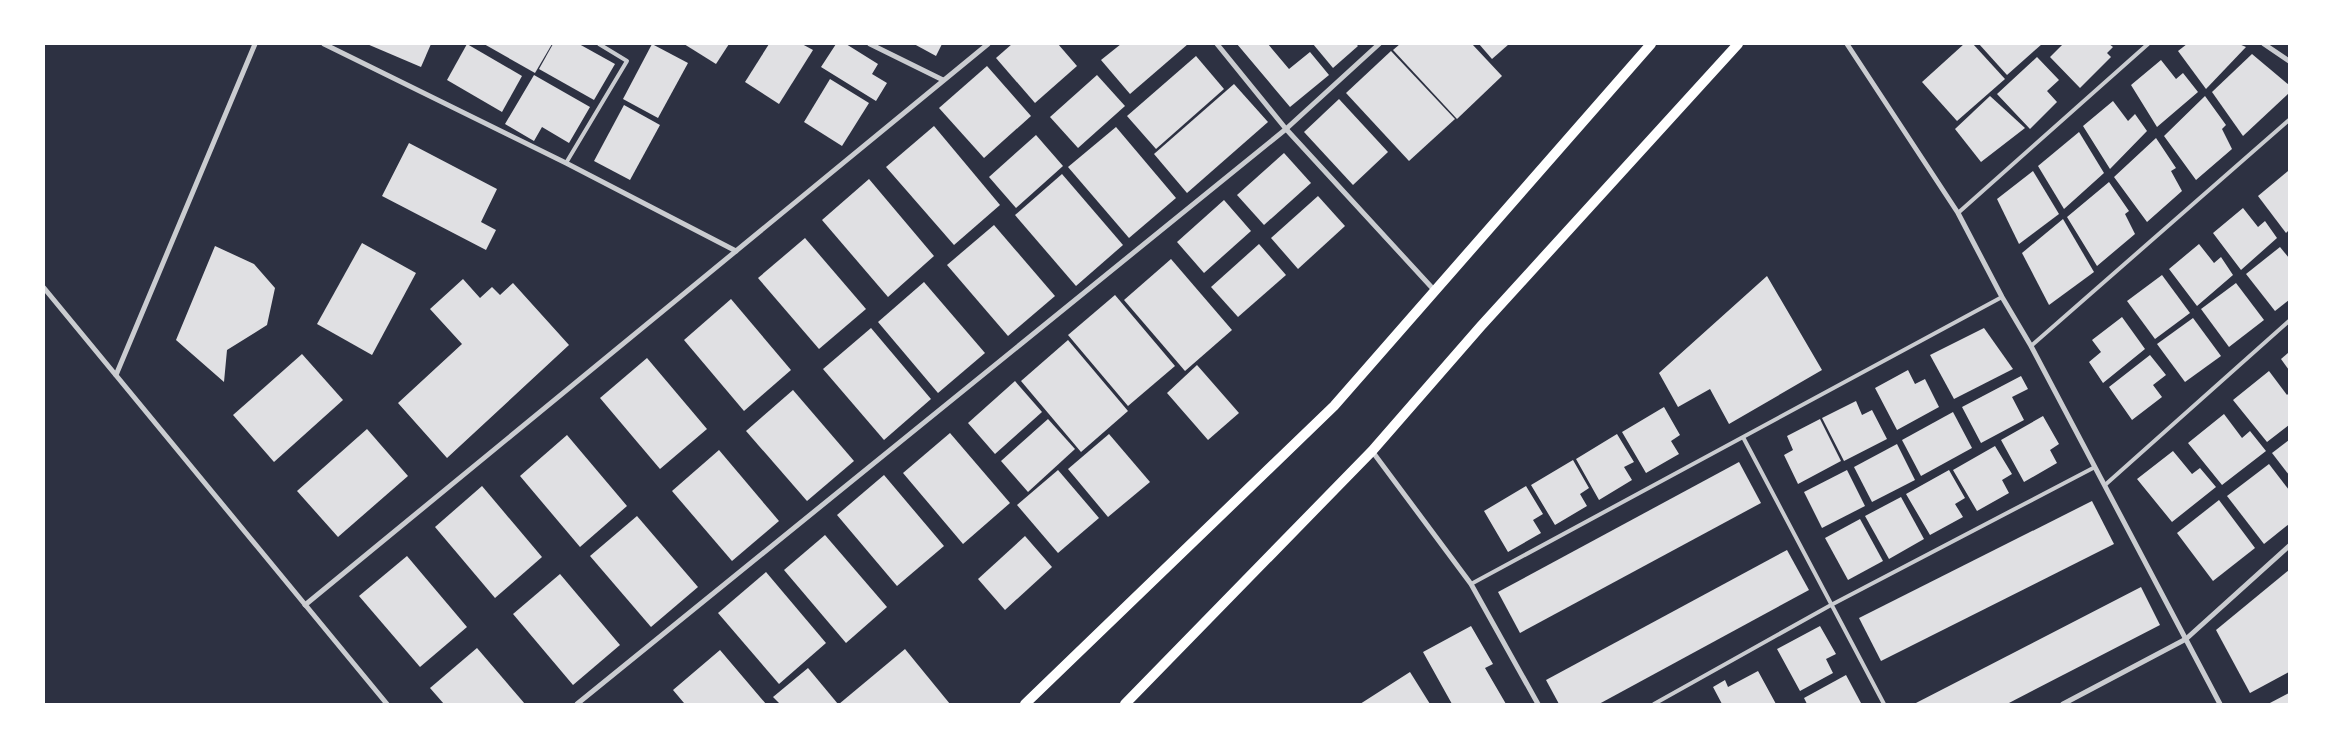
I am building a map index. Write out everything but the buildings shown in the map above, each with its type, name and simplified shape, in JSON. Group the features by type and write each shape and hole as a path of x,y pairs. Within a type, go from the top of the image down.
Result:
{"main road":[{"path":"1025,704 1334,406 1436,292 1650,44"},
{"path":"1125,704 1372,451 1480,326 1738,44"}],"street":[{"path":"116,376 255,44"},
{"path":"324,44 736,251"},
{"path":"870,44 943,80"},
{"path":"304,605 988,44"},
{"path":"1217,44 1286,128 1436,292"},
{"path":"577,704 1286,128 1379,44"},
{"path":"1846,44 1958,213 2002,297 2031,346 2096,466 2220,704"},
{"path":"2264,44 2289,61"},
{"path":"44,288 387,704"},
{"path":"1372,451 1471,584 1538,704"},
{"path":"2066,703 2186,639 2289,546"}],"lane":[{"path":"566,164 627,62 598,44"},
{"path":"1958,213 2148,44"},
{"path":"2031,346 2289,120"},
{"path":"1471,584 2002,297"},
{"path":"2105,485 2289,321"},
{"path":"1744,438 1884,704"},
{"path":"1654,704 1831,605 2096,466"}]}
